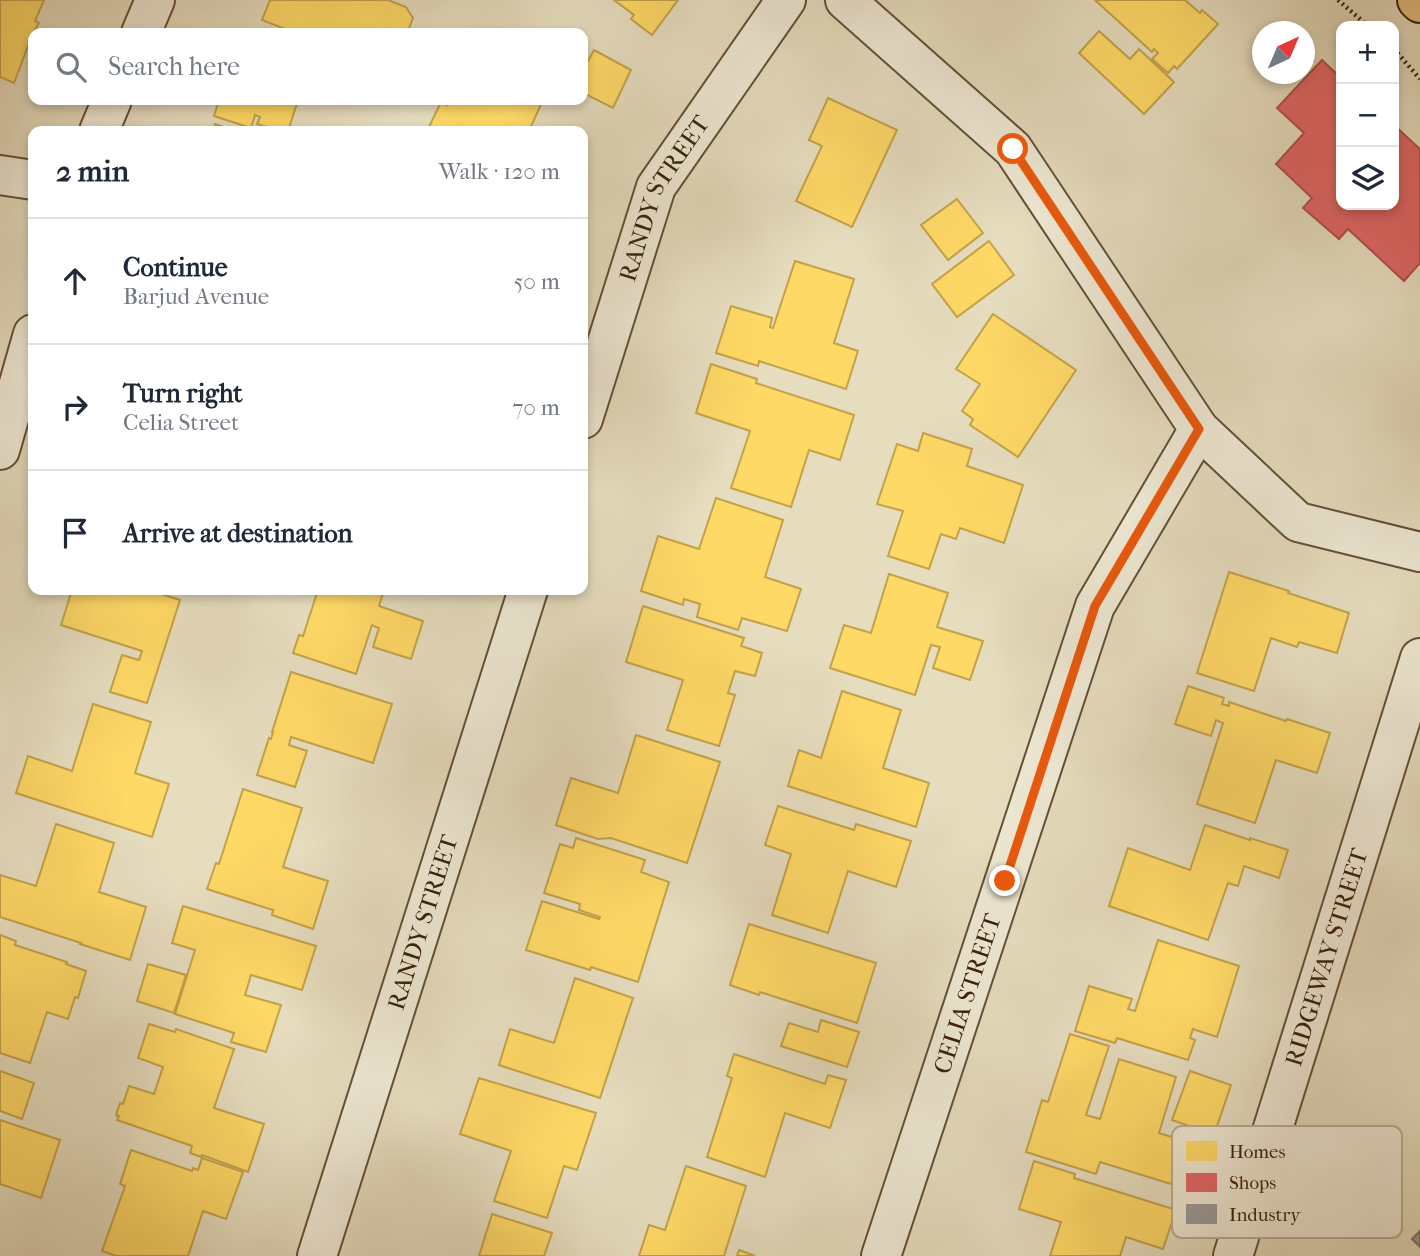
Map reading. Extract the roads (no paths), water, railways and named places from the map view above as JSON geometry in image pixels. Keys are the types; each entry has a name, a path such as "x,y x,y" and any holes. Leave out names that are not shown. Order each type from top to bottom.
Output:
{"street":[{"path":"143,28 155,0"},
{"name":"RANDY STREET","path":"588,403 656,187 786,0"},
{"path":"845,0 1013,149 1199,429 1298,522 1420,552"},
{"path":"101,126 110,105"},
{"path":"0,175 28,179"},
{"path":"0,450 28,352"},
{"name":"CELIA STREET","path":"881,1256 1095,606 1199,429"},
{"name":"RANDY STREET","path":"317,1256 526,595"},
{"name":"RIDGEWAY STREET","path":"1274,1126 1420,658"},
{"name":"RIDGEWAY STREET","path":"1233,1256 1239,1238"}]}
